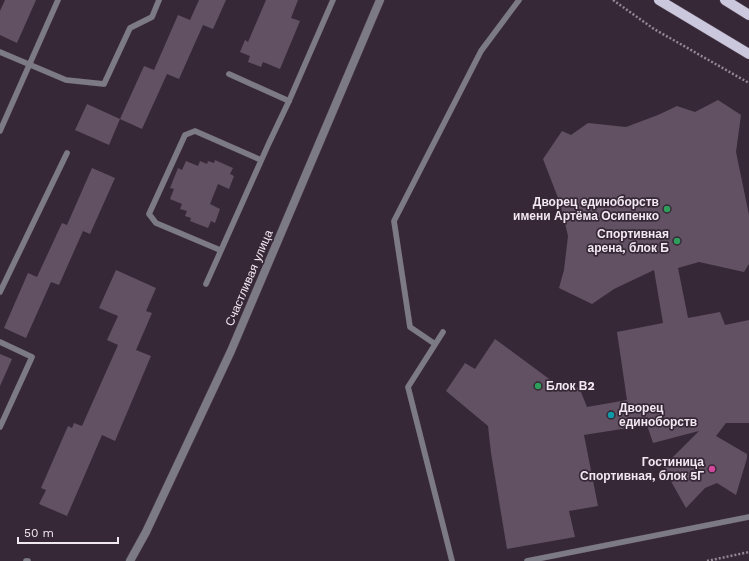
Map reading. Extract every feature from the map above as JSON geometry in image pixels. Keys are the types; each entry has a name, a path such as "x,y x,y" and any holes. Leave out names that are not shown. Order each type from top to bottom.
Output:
{"main road":[{"path":"660,0 749,54"},
{"path":"725,0 749,15"}],"street":[{"name":"Счастливая улица","path":"130,561 146,532 231,352 380,0"}],"lane":[{"path":"0,131 58,0"},
{"path":"0,52 66,80 104,84 130,28 152,17 159,0"},
{"path":"206,284 333,0"},
{"path":"436,344 410,327 394,222 481,51 519,0"},
{"path":"229,74 289,101"},
{"path":"220,250 156,223 149,214 178,149 185,135 195,131 261,160"},
{"path":"0,292 67,153"},
{"path":"443,332 408,387 452,561"},
{"path":"0,342 32,357 0,427"},
{"path":"527,561 749,517"}],"path":[{"path":"613,0 654,28 749,83"},
{"path":"707,561 749,552"}],"building":[{"path":"5,0 36,0 17,43 0,35 0,11"},
{"path":"199,0 226,0 213,29 203,25 179,79 167,74 142,129 120,119 144,66 154,70 178,15 190,20"},
{"path":"266,0 298,0 291,18 300,21 280,69 263,62 261,67 248,62 250,56 240,52 245,40 248,42"},
{"path":"718,100 741,115 736,152 749,215 749,264 744,272 699,262 678,268 688,318 720,312 725,325 749,320 749,423 726,423 716,436 747,454 736,495 717,483 705,488 686,508 663,467 699,431 653,443 647,425 584,435 598,506 569,511 575,537 507,549 488,426 446,391 465,363 475,369 495,339 556,384 563,382 566,391 579,387 587,407 627,400 617,332 663,323 654,270 614,289 592,304 559,288 564,270 568,236 560,203 543,159 562,131 571,135 588,123 626,127 677,106 695,112"},
{"path":"87,104 120,119 109,145 75,130"},
{"path":"215,160 233,168 230,174 234,176 229,189 218,184 210,204 220,209 215,223 211,221 208,228 190,221 191,218 185,216 187,211 180,209 182,204 170,199 174,189 170,188 178,168 182,170 186,161 198,166 200,161 207,164 208,161 214,163"},
{"path":"92,168 115,178 90,234 83,231 59,285 51,282 26,338 4,328 28,273 37,277 62,223 67,225"},
{"path":"116,270 156,288 146,311 152,313 136,350 151,356 115,441 102,435 67,516 39,504 46,490 41,488 68,426 72,428 74,423 82,426 118,345 107,340 118,316 99,308"},
{"path":"0,354 12,359 0,386"}],"place":[{"name":"Дворец единоборств имени Артёма Осипенко","path":"667,209"},
{"name":"Спортивная арена, блок Б","path":"677,241"},
{"name":"Блок В2","path":"538,386"},
{"name":"Дворец единоборств","path":"611,415"},
{"name":"Гостиница Спортивная, блок 5Г","path":"712,469"}]}
